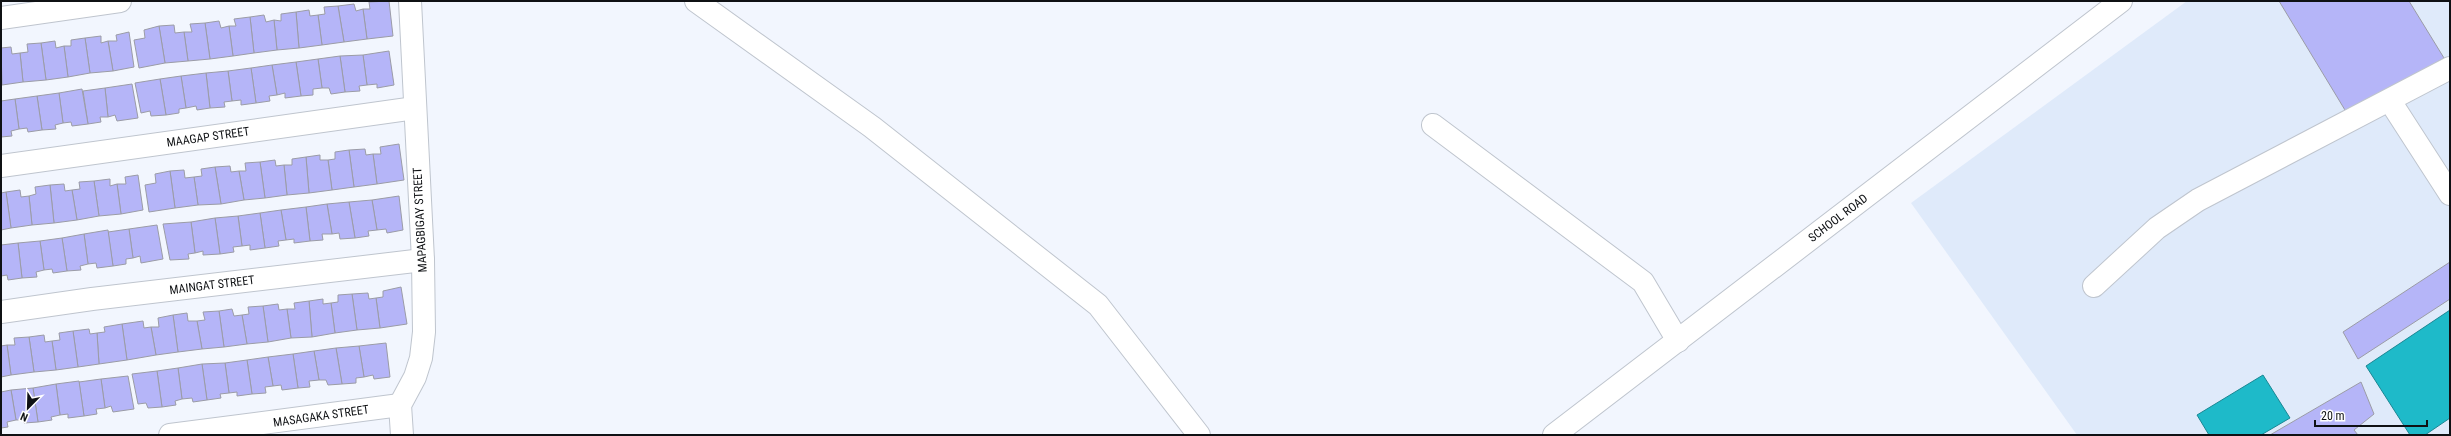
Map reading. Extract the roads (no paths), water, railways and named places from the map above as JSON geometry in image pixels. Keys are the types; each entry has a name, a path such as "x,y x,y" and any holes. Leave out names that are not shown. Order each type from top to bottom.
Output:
{"street":[{"path":"1,18 120,1"},
{"name":"MAPAGBIGAY STREET","path":"400,405 415,377 421,358 424,332 423,260 410,1"},
{"path":"696,1 872,127 1098,305 1200,435"},
{"name":"SCHOOL ROAD","path":"1554,435 2121,1"},
{"path":"2094,286 2157,228 2198,200 2390,101 2450,68"},
{"path":"2390,101 2450,194"},
{"name":"MAAGAP STREET","path":"1,166 415,108"},
{"path":"1433,125 1643,282 1678,341"},
{"name":"MAINGAT STREET","path":"1,312 92,299 423,260"},
{"path":"400,405 402,435"},
{"name":"MASAGAKA STREET","path":"170,435 400,405"}],"water":[{"path":"2450,310 2450,418 2425,435 2410,435 2366,366"},
{"path":"2263,375 2290,418 2261,435 2209,435 2197,415"}]}
